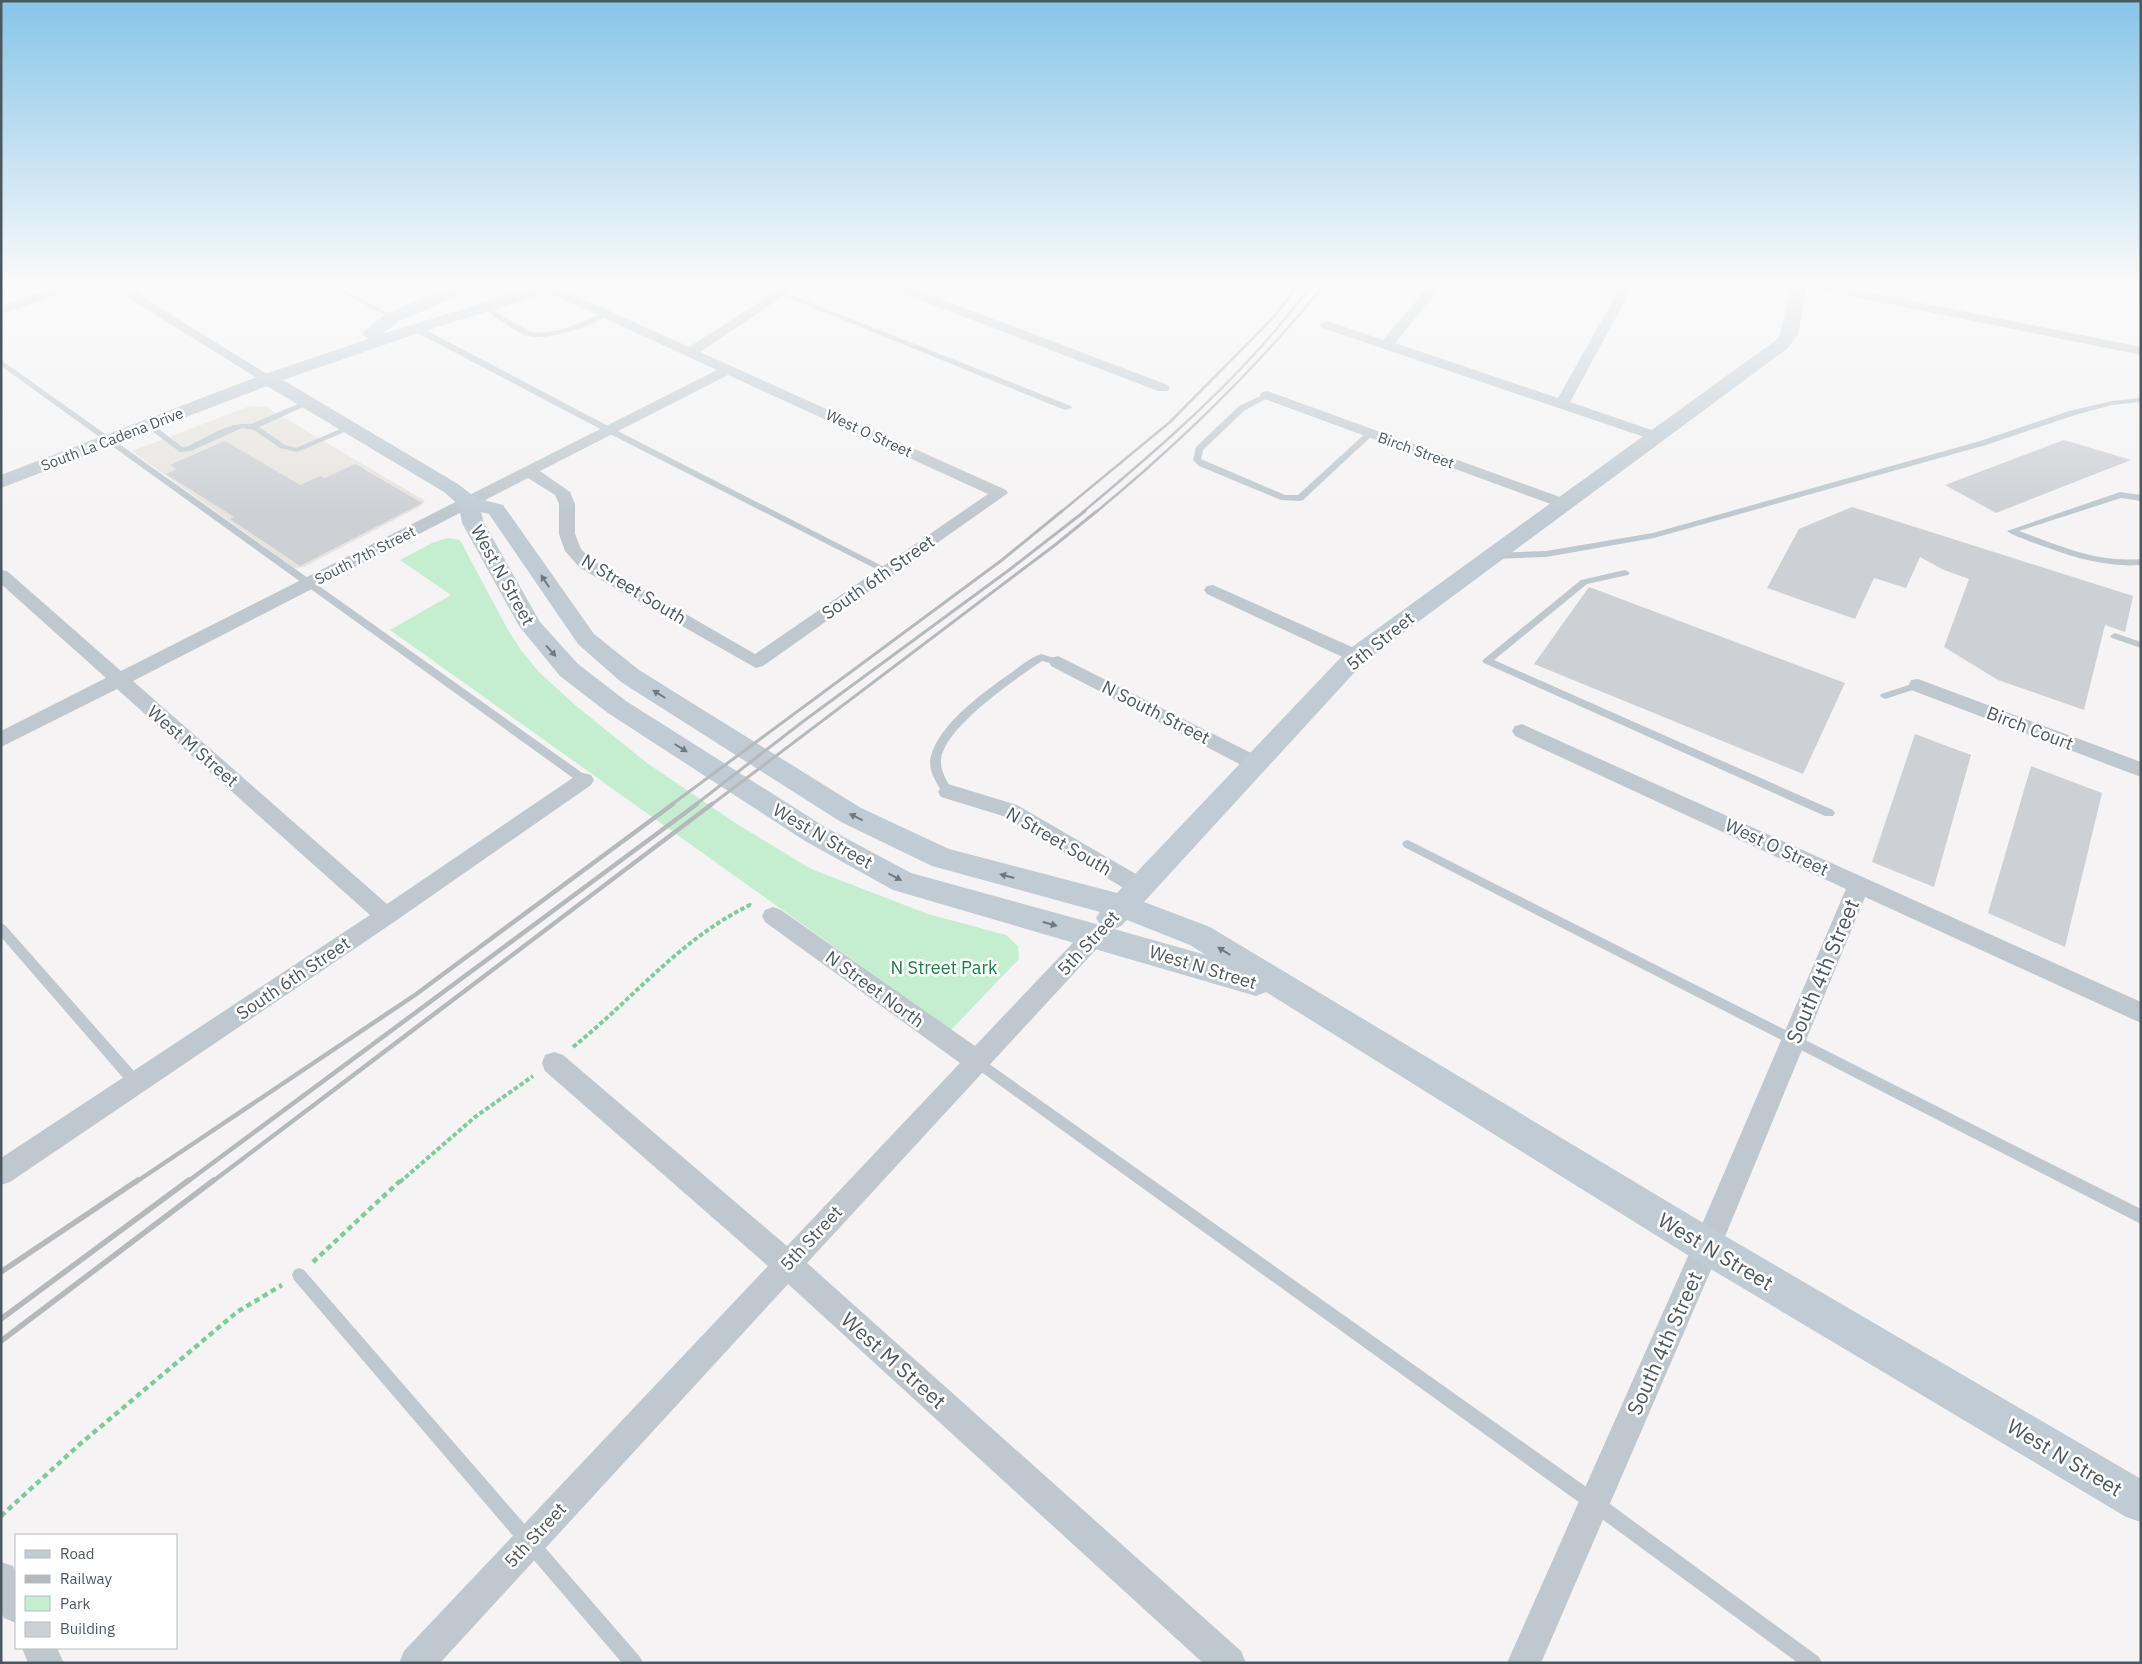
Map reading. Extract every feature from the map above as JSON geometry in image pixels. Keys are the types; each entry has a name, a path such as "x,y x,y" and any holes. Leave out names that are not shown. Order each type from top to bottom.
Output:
{"street":[{"path":"238,361 268,379"},
{"name":"South La Cadena Drive","path":"1,482 268,379 321,361"},
{"name":"West O Street","path":"709,361 1000,493"},
{"path":"1091,361 1163,388"},
{"path":"1433,361 1658,437"},
{"path":"1562,404 1586,361"},
{"name":"5th Street","path":"416,1663 787,1264 978,1062 1254,763 1356,656 1491,556 1658,437 1760,361"},
{"name":"South 7th Street","path":"1,740 728,369"},
{"name":"West N Street","path":"268,379 450,488 468,503 496,509 586,639 630,676 851,815 942,858 1131,897 1200,936 1707,1246 2141,1502"},
{"name":"Birch Street","path":"1267,395 1565,504"},
{"name":"N Street South","path":"529,471 562,492 567,504 567,534 574,551 586,564 756,662"},
{"name":"South 6th Street","path":"756,662 1000,493"},
{"name":"West N Street","path":"468,503 473,523 530,626 569,670 617,707 815,834 903,882 1182,960 1295,995"},
{"name":"West M Street","path":"1,576 386,916"},
{"path":"1214,590 1356,656"},
{"name":"N South Street","path":"1058,662 1254,763"},
{"name":"Birch Court","path":"1918,686 2141,770"},
{"name":"West O Street","path":"1522,731 2141,1013"},
{"name":"South 6th Street","path":"1,1173 386,916 584,780"},
{"name":"N Street South","path":"948,792 1010,810 1131,897"},
{"name":"South 4th Street","path":"1524,1663 1593,1502 1707,1246 1859,885"},
{"name":"N Street North","path":"773,916 978,1062"},
{"name":"West M Street","path":"554,1063 787,1264 1229,1663"},
{"path":"1,1578 15,1604"},
{"path":"40,1649 47,1663"}],"lane":[{"path":"479,361 610,430 887,571"},
{"path":"950,361 1068,408"},
{"path":"1,362 111,439 584,780"},
{"path":"1267,395 1242,408 1200,448 1197,460 1202,464 1284,498 1300,498 1371,433"},
{"path":"1491,556 1546,554 1654,534 1983,443 2072,413 2112,403 2141,400"},
{"path":"252,427 308,403"},
{"path":"148,425 180,450 188,449 242,426 252,427 289,451 297,450 350,428"},
{"path":"2141,498 2120,495 2011,531 2102,561 2126,565 2141,562"},
{"path":"1625,573 1584,582 1487,661 1829,812"},
{"path":"2115,636 2141,645"},
{"path":"948,792 936,770 936,756 943,739 991,693 1026,666 1041,657 1058,662"},
{"path":"1884,696 1918,686"},
{"path":"1408,844 2141,1217"},
{"path":"1,928 136,1083"},
{"path":"978,1062 1593,1502 1813,1663"},
{"path":"299,1275 634,1663"}],"path":[{"path":"1,1516 80,1444 237,1312 299,1275 482,1112 505,1094 554,1063 608,1019 671,957 721,919 750,905 773,916"}],"shaded area":[{"path":"250,406 266,407 425,501 421,506 304,567 294,568 132,451"}],"green space":[{"name":"N Street Park","path":"447,538 460,540 508,630 539,672 575,705 647,763 737,824 811,869 928,914 1006,935 1018,946 1019,959 951,1030 390,630 451,595 400,560 432,543"}],"building":[{"path":"2064,440 2131,460 1996,513 1945,485"},
{"path":"225,441 300,485 320,476 325,478 355,464 422,503 300,566 230,519 234,517 166,474 177,469 170,465"},
{"path":"1852,507 2133,596 2125,632 2105,625 2084,710 1998,680 1944,647 1969,579 1944,570 1920,557 1906,588 1874,578 1855,619 1767,588 1799,529"},
{"path":"1589,587 1845,683 1803,774 1534,664"},
{"path":"1915,734 1971,755 1934,887 1872,862"},
{"path":"2031,766 2102,793 2065,947 1988,913"}],"railway":[{"path":"1061,512 1170,422 1231,361"},
{"path":"1083,512 1197,413 1248,361"},
{"path":"1096,512 1158,459 1217,404 1258,361"},
{"path":"671,805 1002,560 1062,511"},
{"path":"695,805 805,720 1009,570 1085,511"},
{"path":"711,805 1055,545 1097,511"},
{"path":"136,1182 415,995 673,804"},
{"path":"187,1182 697,804"},
{"path":"212,1182 712,804"},
{"path":"1,1272 138,1180"},
{"path":"1,1319 189,1180"},
{"path":"1,1341 214,1180"}]}
